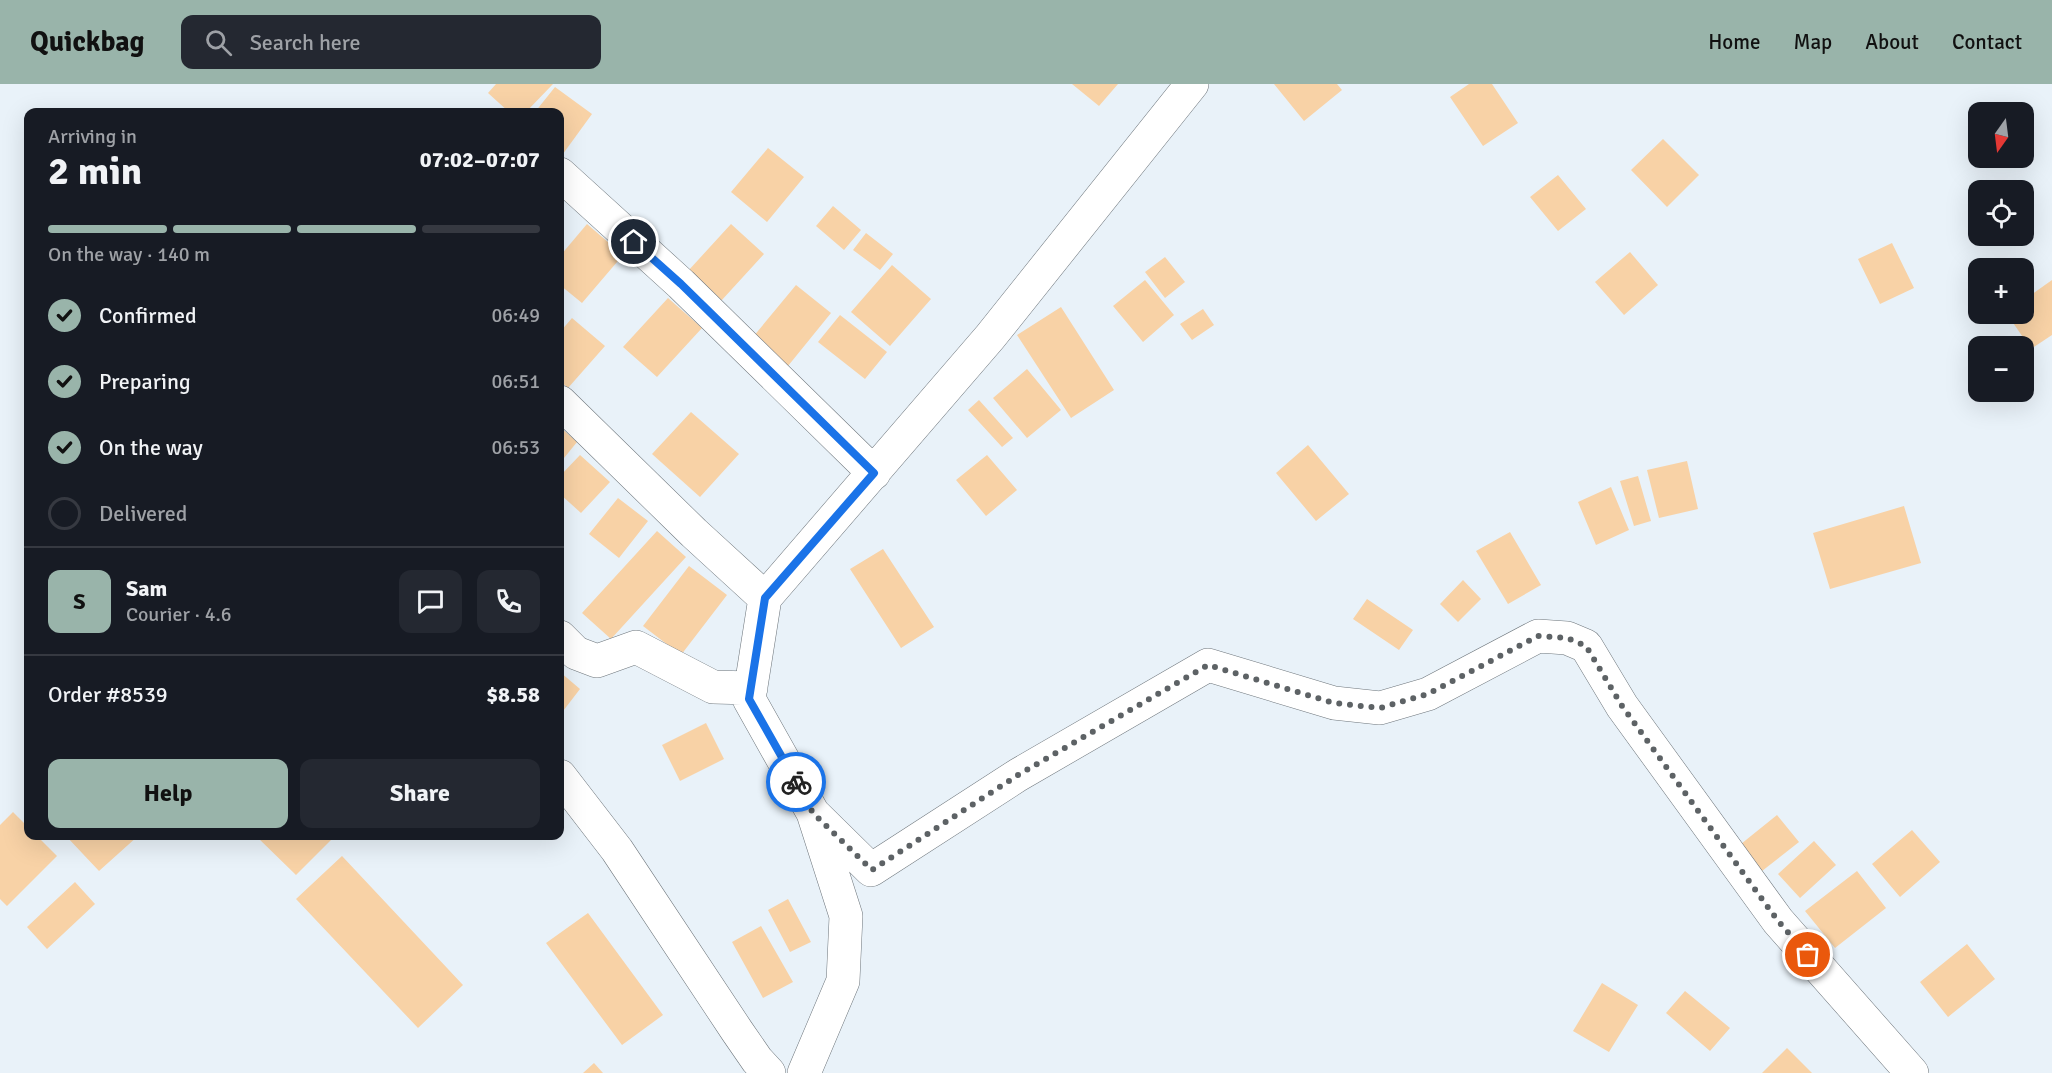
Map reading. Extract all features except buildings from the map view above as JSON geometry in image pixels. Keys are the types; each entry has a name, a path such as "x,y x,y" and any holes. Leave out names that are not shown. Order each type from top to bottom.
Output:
{"street":[{"path":"804,1073 843,981 846,916 813,813 749,699 765,598 990,337 1192,84"},
{"path":"564,178 681,284 874,473"},
{"path":"564,406 694,533 765,598"},
{"path":"813,813 872,870 1018,775 1208,665 1334,703 1380,708 1428,694 1538,636 1567,638 1586,646 1622,706 1778,921 1912,1073"},
{"path":"564,641 576,653 597,661 636,647 713,687 751,688"},
{"path":"564,781 617,849 737,1031 769,1073"}],"way so far":[{"path":"796,782 813,813 872,870 1018,775 1208,665 1334,703 1380,708 1428,694 1538,636 1567,638 1586,646 1622,706 1778,921 1808,955"}],"route":[{"path":"634,242 681,284 874,473 765,598 749,699 796,782"}]}
